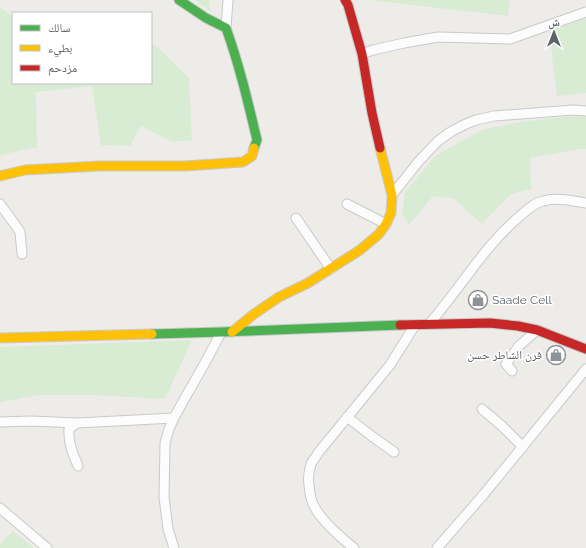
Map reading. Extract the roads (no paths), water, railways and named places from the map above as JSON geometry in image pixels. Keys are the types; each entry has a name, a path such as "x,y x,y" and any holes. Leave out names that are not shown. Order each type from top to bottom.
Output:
{"street":[{"path":"178,0 206,18 226,28"},
{"path":"0,176 25,170 99,166 185,166 223,164 243,162 252,156 257,140 233,47 226,28 228,0"},
{"path":"232,332 254,314 279,297 308,283 360,250 379,234 391,213 392,195 372,113 362,54 348,5 344,0"},
{"path":"362,54 373,50 438,37 510,39 586,12"},
{"path":"392,195 419,161 438,141 452,131 468,123 494,116 573,110 586,111"},
{"path":"429,324 484,253 512,223 531,206 544,201 558,200 586,203"},
{"path":"0,204 20,232 22,254"},
{"path":"347,204 386,224"},
{"path":"296,218 331,269"},
{"path":"0,338 490,323 537,330 586,349"},
{"path":"354,548 342,545 314,506 310,497 308,482 311,464 347,416 390,365 415,325"},
{"path":"512,370 506,364 519,346 537,330"},
{"path":"174,548 168,529 164,497 165,443 174,418 222,332"},
{"path":"437,548 484,494 586,369"},
{"path":"482,409 523,447"},
{"path":"347,416 394,452"},
{"path":"0,422 77,423 174,418"},
{"path":"77,423 69,429 68,438 78,466"},
{"path":"0,508 47,548"}],"place":[{"name":"Saade Cell","path":"478,300"},
{"name":"فرن الشاطر حسن","path":"556,355"}]}
